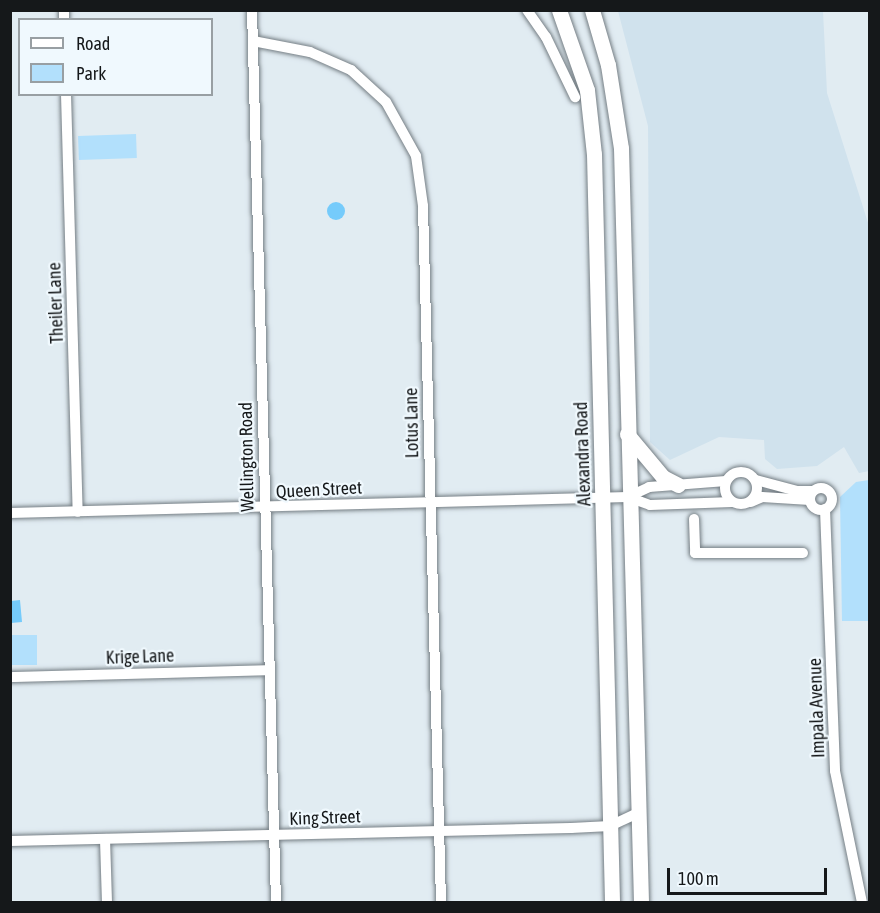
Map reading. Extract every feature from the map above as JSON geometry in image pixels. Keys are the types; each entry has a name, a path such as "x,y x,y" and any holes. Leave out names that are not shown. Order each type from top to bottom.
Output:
{"main road":[{"name":"Alexandra Road","path":"560,10 579,64 591,114 604,498 612,903"},
{"path":"592,10 608,65 621,148 628,497 641,903"},
{"path":"627,434 663,477 678,485"}],"street":[{"name":"Wellington Road","path":"252,10 276,903"},
{"path":"527,10 546,38 575,97"},
{"name":"Lotus Lane","path":"253,41 310,52 351,70 386,102 413,147 423,206 441,903"},
{"name":"Theiler Lane","path":"66,96 78,512"},
{"path":"628,497 649,487 726,482 741,472 756,480 812,496"},
{"path":"751,502 758,489 756,480"},
{"path":"726,482 725,490 732,502"},
{"path":"628,497 650,505 751,502 762,497 812,496 822,488 830,493 832,500 825,509 814,508 812,496"},
{"name":"Queen Street","path":"10,513 264,509 430,501 628,497"},
{"name":"Impala Avenue","path":"825,509 835,771 862,903"},
{"path":"694,519 695,553 803,553"},
{"name":"Krige Lane","path":"10,677 270,670"},
{"name":"King Street","path":"10,841 610,826 638,813"},
{"path":"105,839 107,903"}],"shaded area":[{"path":"618,11 823,11 827,93 869,226 869,471 859,473 844,447 817,466 777,469 765,459 764,440 719,437 670,460 650,442 648,126"}],"green space":[{"path":"136,134 137,158 79,160 78,136"},
{"path":"869,480 869,621 842,621 840,497 856,482"},
{"path":"11,635 37,635 37,665 11,665"}],"water":[{"path":"336,202 342,205 345,211 342,217 336,220 330,217 327,211 330,205"},
{"path":"20,600 22,622 11,623 11,601"}]}
